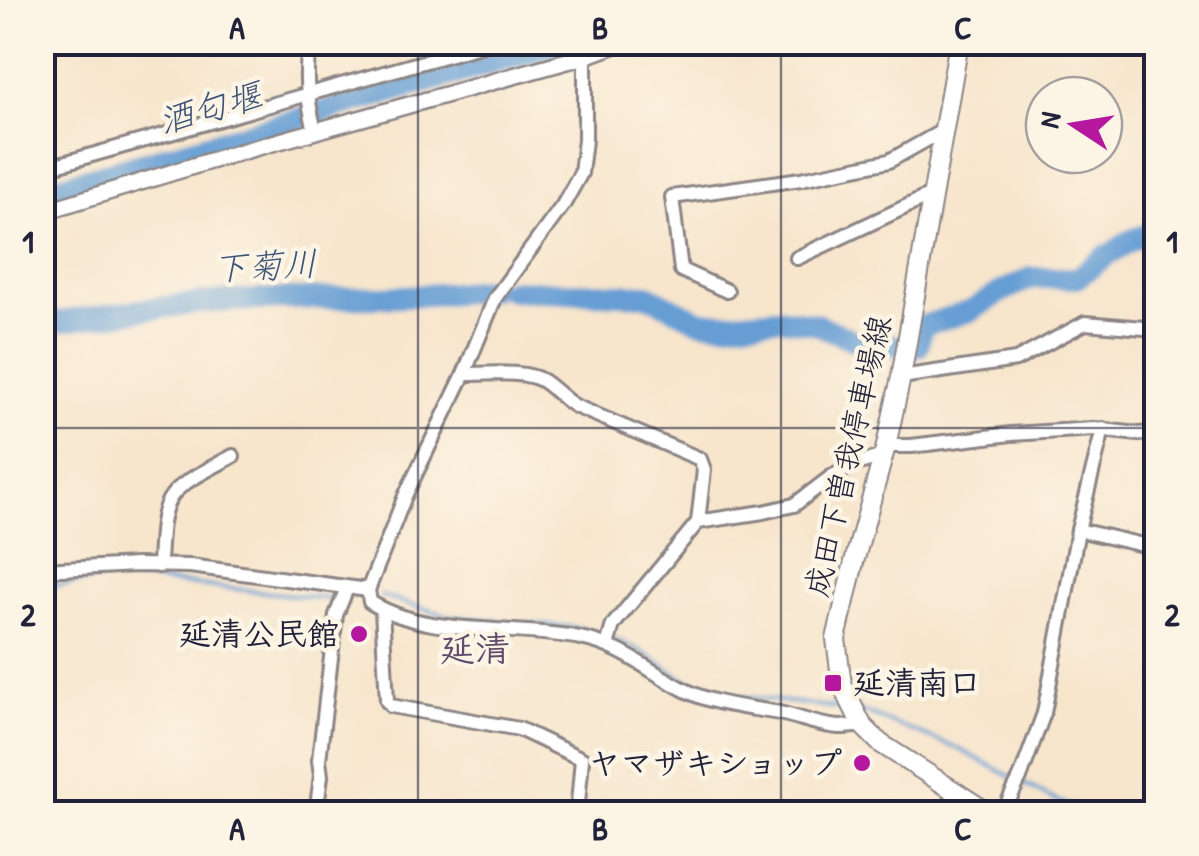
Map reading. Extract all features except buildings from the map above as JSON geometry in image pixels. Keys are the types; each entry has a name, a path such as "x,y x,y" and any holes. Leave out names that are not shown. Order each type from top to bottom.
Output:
{"main road":[{"name":"成田下曽我停車場線","path":"959,42 901,377 836,640 842,685 862,725 880,743 990,814"}],"street":[{"path":"310,42 306,94 315,131"},
{"path":"42,169 494,42"},
{"path":"42,212 623,42"},
{"path":"584,56 585,140 580,173 563,204 496,298 405,496 368,590 370,602 382,609 450,626 609,639 680,688 714,702 837,727 862,725"},
{"path":"727,290 680,270 672,197 889,161 944,130"},
{"path":"798,258 933,194"},
{"path":"901,377 1016,360 1085,322 1156,328"},
{"path":"464,374 529,375 542,380 575,406 700,459 704,470 698,522 614,626 609,639"},
{"path":"698,522 794,505 831,477 884,451 1011,434 1103,428 1156,433"},
{"path":"1002,814 1044,713 1078,530 1103,428"},
{"path":"159,566 162,513 168,497 184,483 233,456"},
{"path":"1078,530 1156,548"},
{"path":"42,570 190,566 368,590"},
{"path":"316,814 336,616 346,588"},
{"path":"382,609 390,706 519,728 582,759 577,814"}],"waterway":[{"name":"酒匂堰","path":"42,191 569,42"},
{"name":"下菊川","path":"1115,251 1156,231"},
{"name":"下菊川","path":"918,346 922,326 971,311 1031,278 1077,278 1107,255"},
{"name":"下菊川","path":"42,324 208,303 394,297 492,289"},
{"name":"下菊川","path":"511,290 647,295 700,321 778,318 816,324 867,346 893,345"},
{"path":"42,587 118,577 332,599"},
{"path":"381,596 449,616 577,628 607,635 685,680 724,694 846,709"},
{"path":"861,711 959,749 1089,814"}],"place":[{"name":"延清公民館","path":"359,634"},
{"name":"延清南口","path":"833,683"},
{"name":"ヤマザキショップ","path":"862,763"}],"district":[{"name":"延清","path":"475,649"}]}
